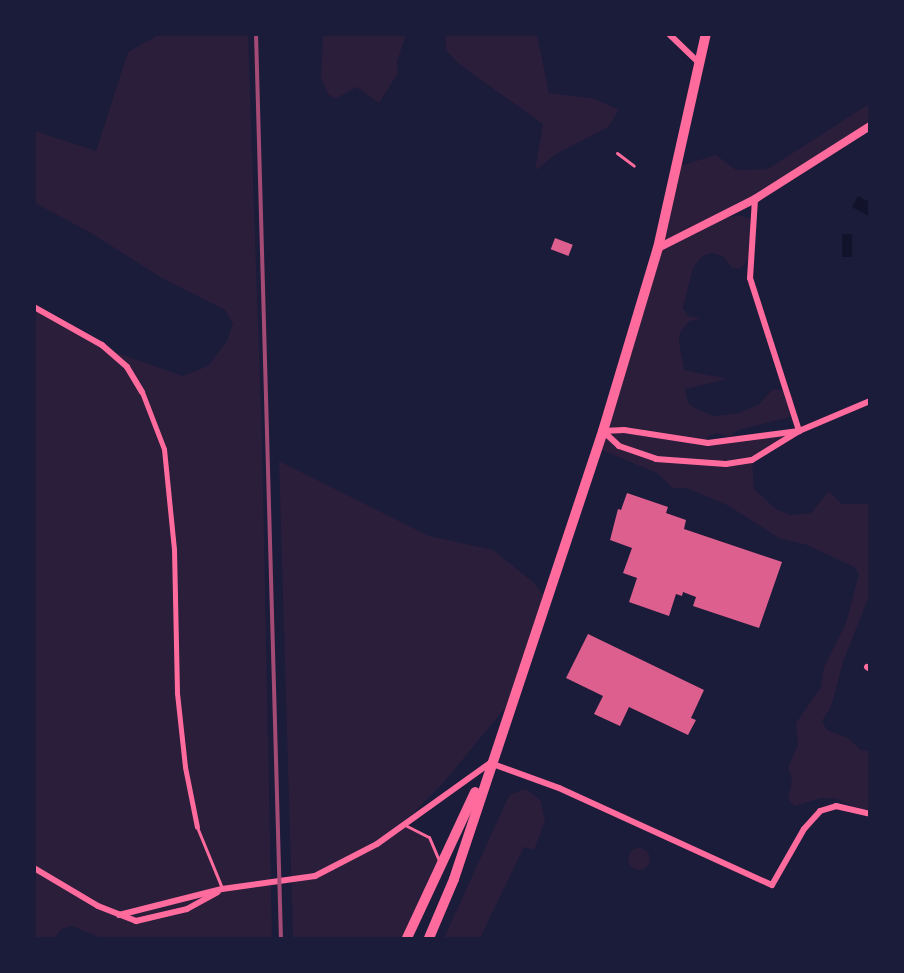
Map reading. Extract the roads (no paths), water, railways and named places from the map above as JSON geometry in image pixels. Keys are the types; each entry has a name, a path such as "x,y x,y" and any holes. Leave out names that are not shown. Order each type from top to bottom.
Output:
{"main road":[{"path":"429,939 454,879 490,763 603,431 658,248 706,34"},
{"path":"407,939 440,864 490,763"}],"street":[{"path":"669,34 699,63"},
{"path":"658,248 755,199 870,126"},
{"path":"755,199 750,278 799,431"},
{"path":"34,306 102,345 127,367 142,392 164,449 174,549 177,693 185,767 197,827"},
{"path":"603,431 619,446 639,454 697,464 752,460 799,431 870,401"},
{"path":"603,431 624,430 708,443 799,431"},
{"path":"119,915 222,889 315,876 356,857 490,763 559,788 772,885 804,829 820,811 836,806 870,814"},
{"path":"34,868 119,915 149,921 187,909 222,889"}],"lane":[{"path":"617,153 634,166"},
{"path":"403,825 429,837 440,864"},
{"path":"197,827 222,889"}],"railway":[{"path":"256,34 281,938"}]}
